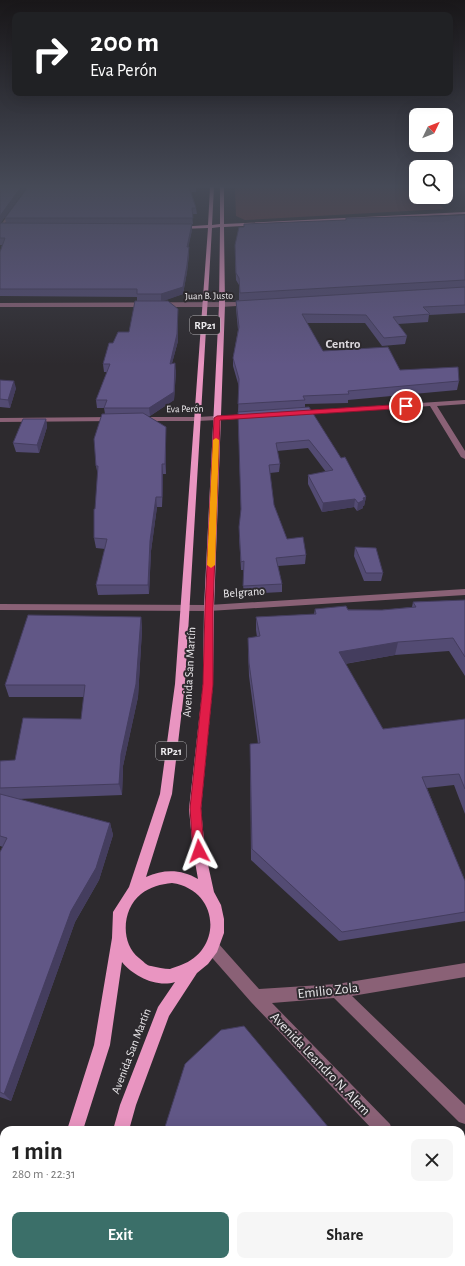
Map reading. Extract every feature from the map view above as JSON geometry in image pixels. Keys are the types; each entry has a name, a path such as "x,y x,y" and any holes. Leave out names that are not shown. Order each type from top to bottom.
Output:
{"main road":[{"name":"Avenida San Martín","path":"76,1126 102,1045 119,938 120,912 135,890 166,794 180,684 209,246"},
{"name":"Avenida San Martín","path":"122,1126 128,1105 163,1012 192,968 203,959 212,947 217,933 217,919 214,905 208,894 199,851 195,808 208,684 209,608 222,305 222,246"},
{"path":"135,890 146,882 159,877 173,876 186,878 198,884 208,894"},
{"path":"119,938 128,958 146,973 170,976 192,968"}],"street":[{"name":"Juan B. Justo","path":"0,305 222,305 255,303"},
{"path":"291,413 465,402"},
{"path":"433,404 465,457"},
{"name":"Eva Perón","path":"0,420 198,419 260,415"},
{"name":"Belgrano","path":"0,607 209,608 465,592"},
{"path":"212,947 256,997"},
{"name":"Emilio Zola","path":"256,997 337,991 465,970"},
{"path":"337,991 465,1116"},
{"name":"Avenida Leandro N. Alem","path":"256,997 380,1126"}],"building":[{"path":"2,246 189,247 183,287 161,294 137,294 137,289 0,289 0,252"},
{"path":"235,246 465,246 465,280 240,293 239,278 236,273"},
{"path":"465,287 465,305 423,307 430,314 393,317 407,336 384,338 366,315 302,314 323,351 388,347 400,370 458,367 459,381 348,391 349,394 303,396 305,400 238,404 239,379 233,358 239,327 236,301"},
{"path":"135,301 168,301 178,309 177,334 170,364 175,363 174,392 149,408 104,408 107,400 96,400 110,364 103,364 109,343 113,343 118,332 129,332"},
{"path":"0,380 14,381 8,400 0,399"},
{"path":"309,407 341,458 345,457 366,497 358,503 355,499 323,503 308,475 333,470 309,440 276,443 280,464 269,465 274,505 287,539 303,537 306,555 276,558 282,584 243,586 244,561 241,562 239,527 241,509 238,412"},
{"path":"143,413 166,427 165,464 162,464 162,497 156,497 150,541 148,585 96,585 107,539 94,538 94,509 98,466 96,466 94,439 102,414"},
{"path":"23,419 46,419 37,445 13,443"},
{"path":"355,547 376,548 383,573 366,573"},
{"path":"465,600 465,657 453,638 398,642 339,652 383,729 465,719 465,789 459,774 422,777 465,881 465,912 342,932 252,849 250,744 260,743 249,663 248,638 260,636 256,617 316,614 315,609 346,606 348,610 382,610 416,607 413,602"},
{"path":"28,615 141,617 136,684 121,754 119,784 0,788 0,761 15,760 23,718 81,719 85,685 5,685"},
{"path":"0,794 110,823 96,868 71,911 4,1094 0,1092 0,852 7,838 0,836"},
{"path":"244,1026 327,1126 165,1126 185,1064 221,1030"}],"slow traffic":[{"path":"211,565 216,440"}],"district":[{"name":"Centro","path":"343,344"}],"route":[{"path":"199,851 195,808 208,684 209,608 217,418 406,406"}]}
